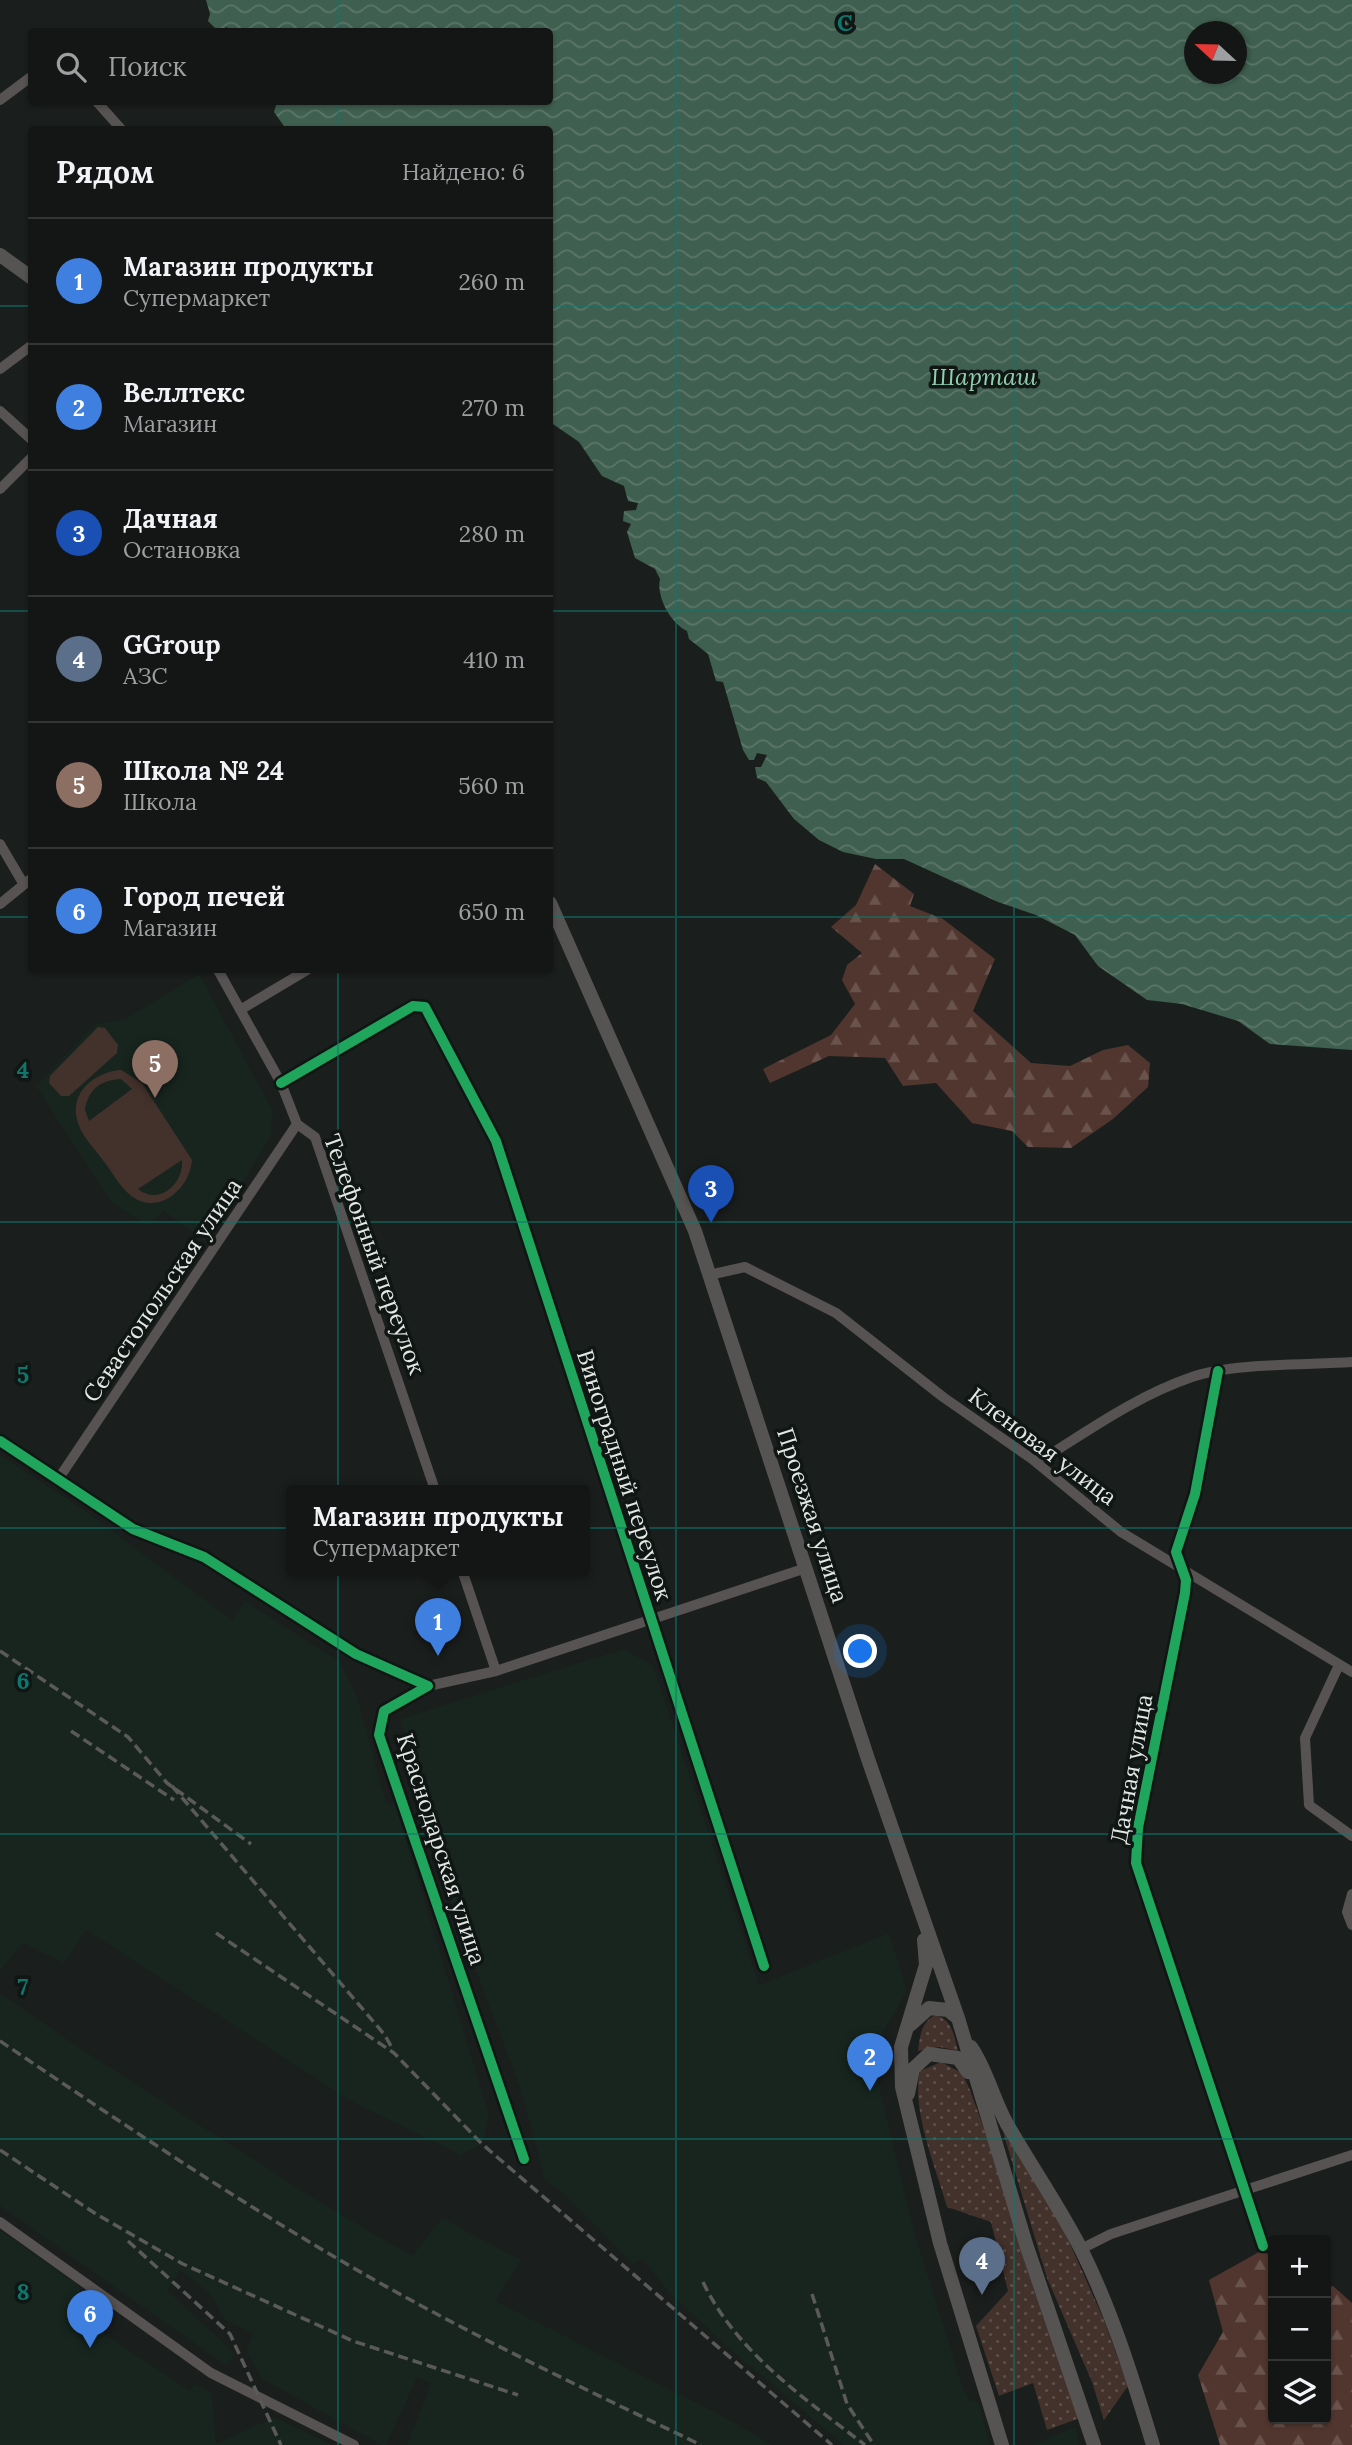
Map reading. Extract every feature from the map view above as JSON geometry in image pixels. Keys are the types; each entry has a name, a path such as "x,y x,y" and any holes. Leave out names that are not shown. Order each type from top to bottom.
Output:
{"main road":[{"path":"0,256 28,275"},
{"name":"Проезжая улица","path":"553,910 695,1231 920,1912 958,2018 980,2097 1094,2445"},
{"path":"920,1912 926,1965 900,2057 908,2113 961,2315 1002,2445"},
{"path":"906,2029 929,2008 948,2010 958,2018"},
{"path":"962,2034 979,2058 994,2101 1081,2249 1116,2332 1153,2445"},
{"path":"908,2113 913,2069 929,2054 958,2057 980,2097"}],"street":[{"path":"0,100 28,79"},
{"path":"100,105 118,126"},
{"path":"0,369 28,348"},
{"path":"0,411 28,436"},
{"path":"0,489 28,461"},
{"path":"0,844 27,881 0,904"},
{"name":"Телефонный переулок","path":"220,973 281,1083 297,1124 315,1137 434,1485"},
{"path":"240,1010 302,973"},
{"name":"Виноградный переулок","path":"281,1083 413,1006 425,1007 496,1141 764,1966"},
{"name":"Севастопольская улица","path":"59,1478 297,1124"},
{"name":"Кленовая улица","path":"709,1275 745,1267 836,1313 943,1397 1032,1459 1121,1532 1352,1672"},
{"path":"1032,1459 1046,1457 1126,1407 1192,1376 1218,1371 1352,1362"},
{"name":"Дачная улица","path":"1218,1371 1195,1494 1175,1552 1186,1580 1185,1593 1138,1828 1136,1863 1263,2246"},
{"path":"0,1441 133,1529 204,1556 356,1654 428,1686"},
{"name":"Краснодарская улица","path":"524,2160 379,1735 384,1711 428,1686 496,1671 806,1568"},
{"path":"464,1576 496,1671"},
{"path":"1339,1665 1305,1738 1309,1805 1352,1836"},
{"path":"1352,1894 1347,1912 1352,1925"},
{"path":"1081,2249 1111,2234 1352,2155"},
{"path":"0,2222 211,2373 355,2445"}],"shaded area":[{"path":"199,974 273,1111 270,1138 205,1241 164,1211 148,1226 111,1202 36,1086 96,1024 125,1019"},
{"path":"98,1027 105,1028 118,1045 117,1053 69,1096 61,1096 49,1083 50,1076"},
{"path":"121,1070 142,1083 192,1160 185,1181 169,1198 160,1202 138,1200 128,1193 86,1139 78,1123 76,1112 80,1094 93,1080","holes":["121,1079 132,1089 89,1121 85,1110 92,1091 107,1081","182,1160 179,1177 169,1190 154,1195 138,1189"]},
{"path":"0,1455 84,1510 232,1620 245,1601 340,1662 357,1697 386,1803 395,1804 489,2115 482,2144 461,2155 351,2101 86,1930 64,1963 22,1943 0,1971"},
{"path":"623,1649 653,1665 759,1985 889,1933 907,1991 871,2053 914,2232 964,2391 970,2401 978,2402 990,2445 844,2445 724,2344 669,2292 643,2260 632,2264 560,2190 545,2181 521,2090 459,1926 400,1719"},
{"path":"0,1993 83,2050 323,2204 412,2256 442,2218 521,2260 495,2301 727,2418 772,2445 407,2445 431,2383 417,2378 386,2445 382,2445 262,2379 246,2350 253,2333 227,2322 209,2293 180,2270 167,2290 236,2354 225,2365 0,2206"},
{"path":"935,2015 949,2024 958,2051 940,2047 918,2051 924,2026"},
{"path":"941,2062 962,2073 970,2090 1034,2266 1080,2418 1047,2430 1033,2383 999,2396 976,2326 1008,2291 991,2222 947,2207 926,2139 919,2104 920,2071"},
{"path":"1003,2132 1062,2226 1104,2320 1128,2386 1104,2420 1092,2382 1047,2278"},
{"path":"0,2230 78,2285 94,2327 190,2391 195,2384 211,2391 216,2444 274,2417 333,2445 0,2445"},
{"path":"1075,2427 1080,2445 1033,2445"}],"green space":[{"path":"875,864 914,894 910,906 943,919 995,959 973,1011 1031,1063 1070,1066 1103,1050 1128,1045 1150,1063 1148,1087 1113,1119 1071,1148 1028,1147 1012,1131 972,1123 936,1083 903,1086 885,1058 829,1056 770,1083 763,1069 831,1035 855,1004 842,980 847,965 862,953 831,927 856,905"},
{"path":"1259,2252 1268,2254 1268,2424 1331,2424 1331,2287 1352,2303 1352,2445 1220,2445 1198,2375 1223,2332 1209,2280"}],"water":[{"name":"Шарташ","path":"206,0 1352,0 1352,1050 1270,1044 1238,1021 1182,1004 1147,1000 1098,966 1075,935 1036,915 998,902 904,859 876,859 843,852 819,840 794,819 766,782 757,778 755,767 761,767 767,755 757,753 754,760 749,760 743,750 723,682 716,681 708,654 689,639 687,631 670,616 662,601 660,579 655,569 635,558 627,532 631,524 623,521 624,511 636,510 638,503 628,501 624,486 602,476 579,442 553,424 553,126 284,126 274,112 276,105 553,105 553,28 215,28 208,21 210,14"}],"railway":[{"path":"0,1651 128,1737 167,1783 251,1844"},
{"path":"71,1731 174,1800"},
{"path":"172,1786 384,2034 391,2046"},
{"path":"216,1933 394,2053 482,2144 832,2445"},
{"path":"0,2041 221,2187 357,2270 484,2339 701,2445"},
{"path":"0,2150 96,2214 183,2264 353,2341 518,2395"},
{"path":"128,2241 230,2334 281,2445"},
{"path":"703,2282 734,2331 753,2352 796,2392 865,2445"},
{"path":"812,2294 847,2404 874,2445"}],"cycle path":[{"path":"281,1083 413,1006 425,1007 496,1141 764,1966"},
{"path":"1218,1371 1195,1494 1176,1552 1186,1580 1185,1593 1138,1828 1136,1863 1263,2246"},
{"path":"0,1441 133,1529 204,1557 356,1654 428,1686 384,1711 379,1735 524,2159"}],"place":[{"name":"Школа № 24","path":"155,1098"},
{"name":"Дачная","path":"711,1223"},
{"name":"Магазин продукты","path":"438,1656"},
{"name":"Веллтекс","path":"870,2091"},
{"name":"GGroup","path":"982,2295"},
{"name":"Город печей","path":"90,2348"}]}
